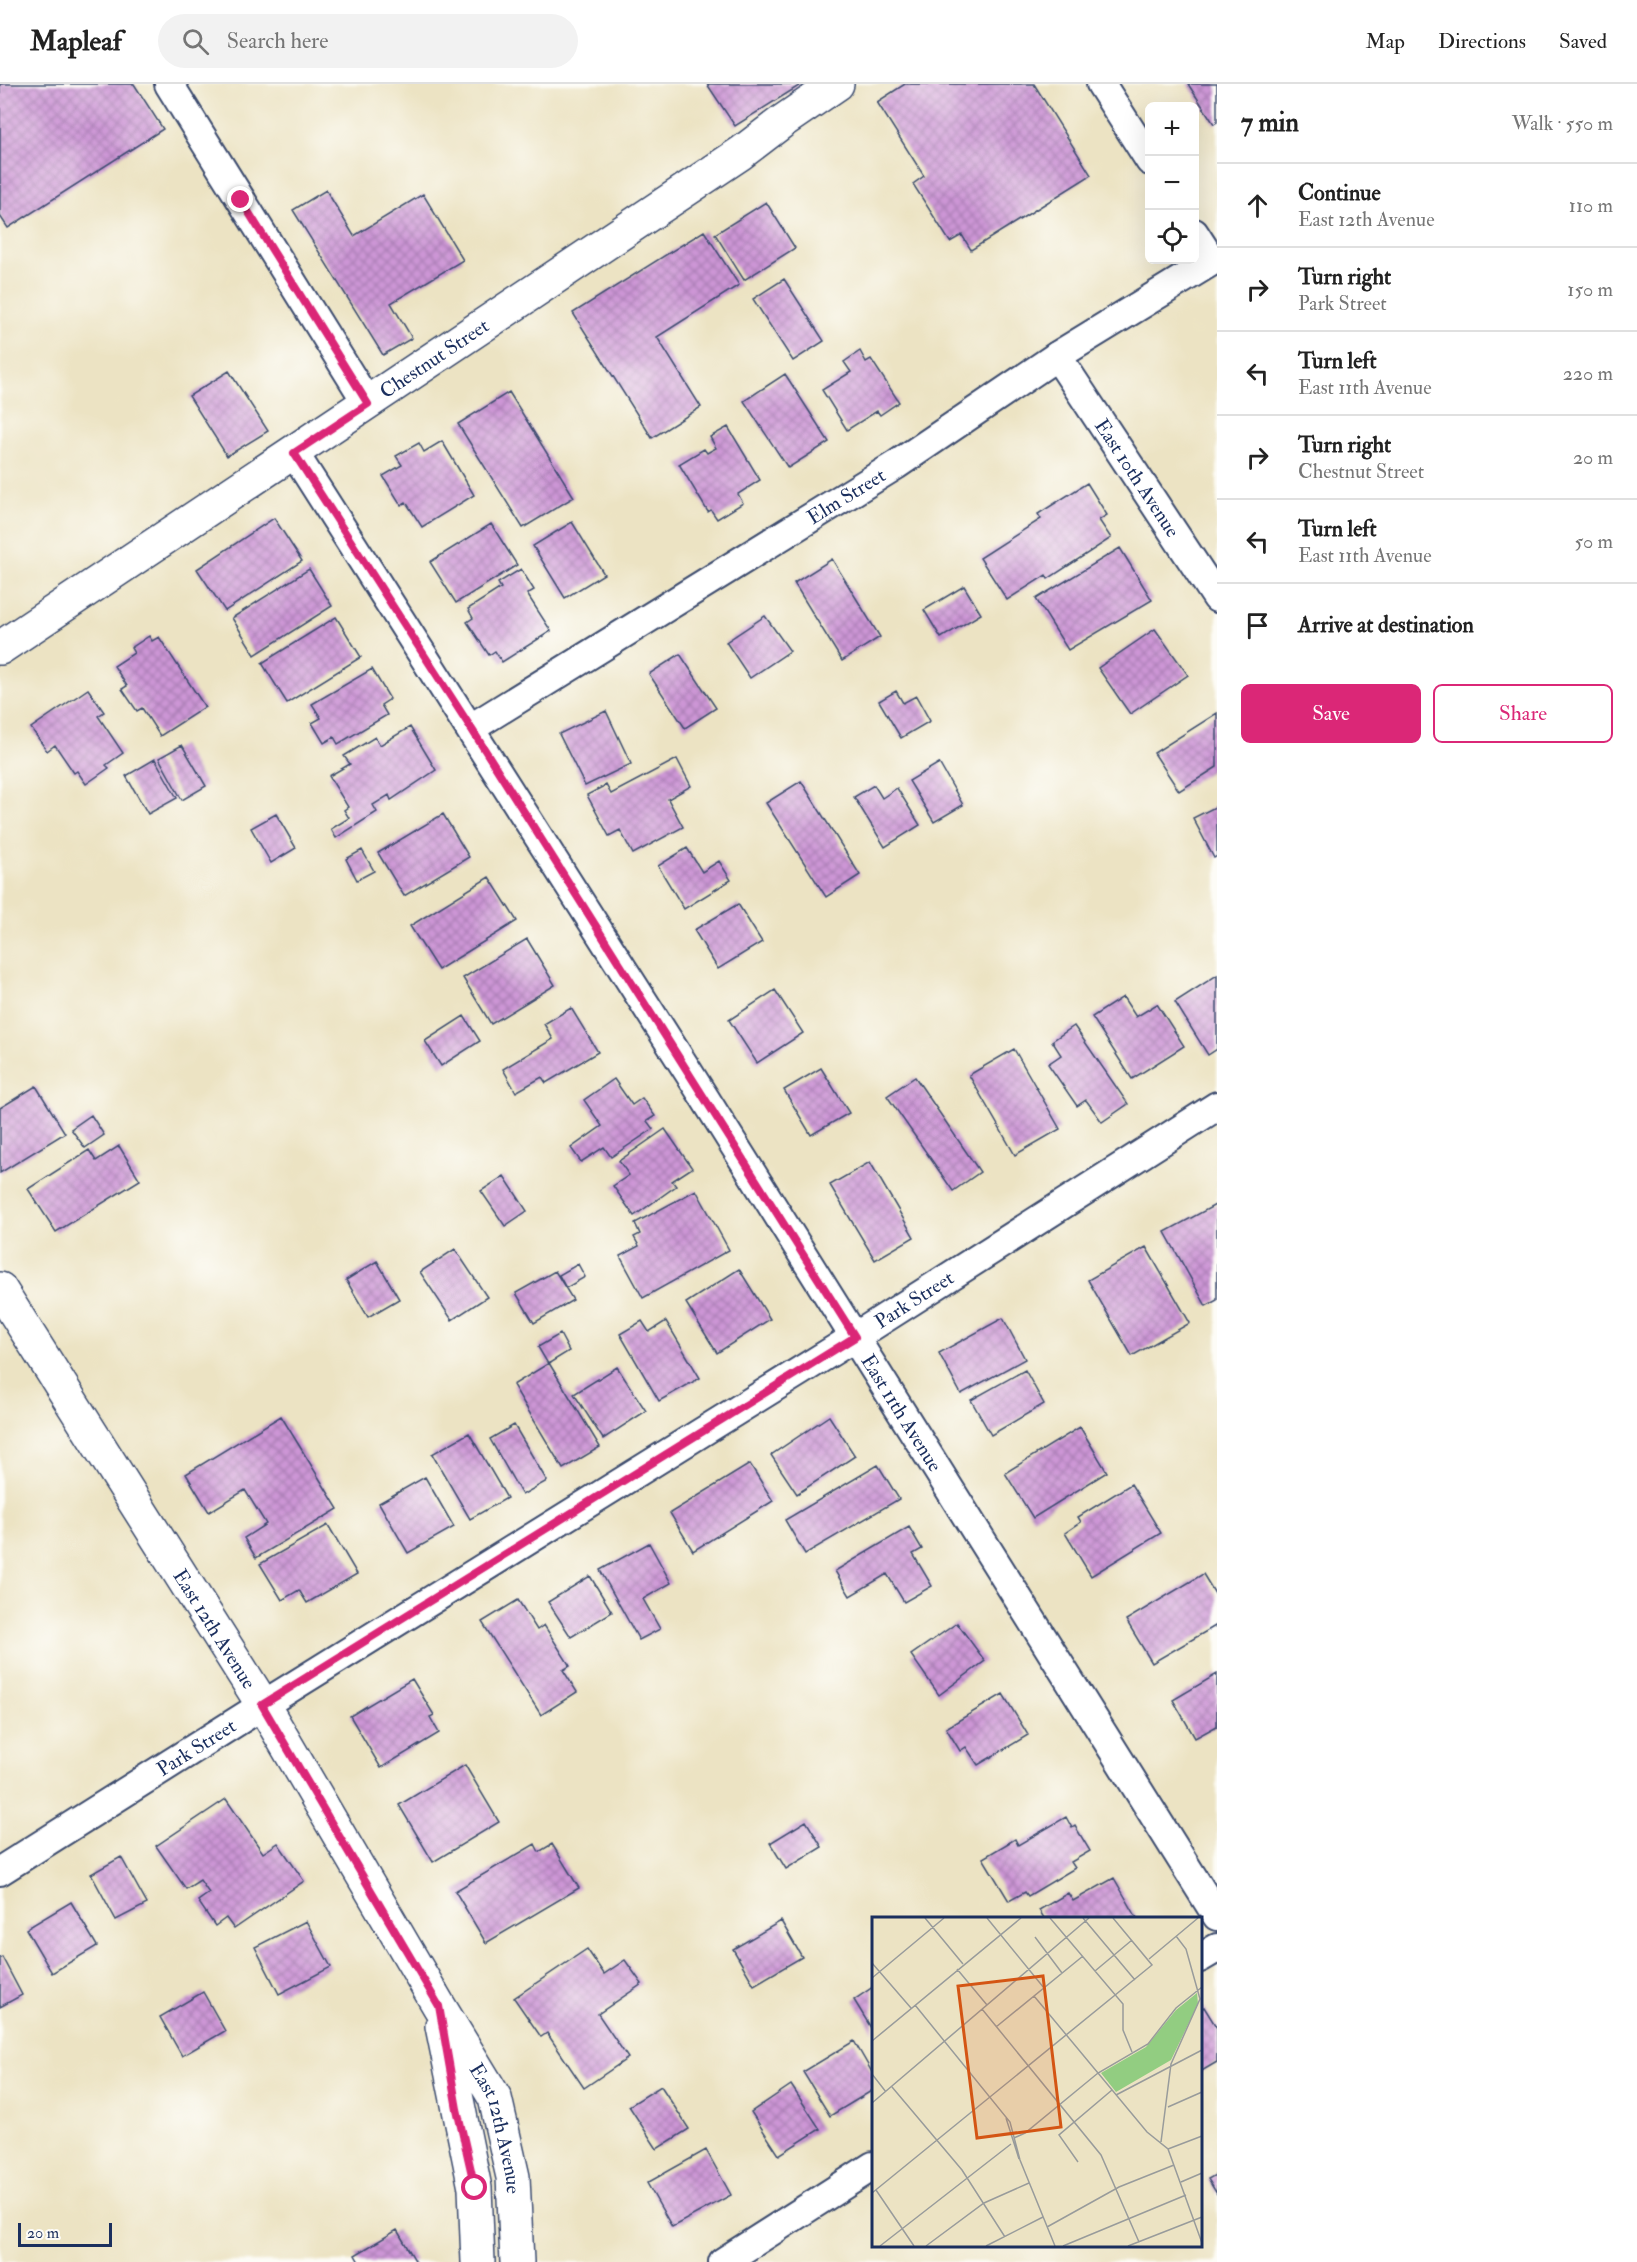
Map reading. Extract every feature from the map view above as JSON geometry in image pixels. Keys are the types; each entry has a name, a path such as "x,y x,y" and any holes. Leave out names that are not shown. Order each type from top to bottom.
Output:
{"street":[{"path":"169,84 368,404"},
{"name":"Chestnut Street","path":"0,648 741,153 837,84"},
{"path":"1101,84 1146,156"},
{"path":"1199,239 1215,259"},
{"name":"Elm Street","path":"471,728 896,465 1057,356 1215,259"},
{"name":"East 10th Avenue","path":"1057,356 1217,598"},
{"name":"East 11th Avenue","path":"294,453 471,728 1217,1916"},
{"name":"Park Street","path":"0,1871 262,1705 855,1337 1217,1106"},
{"name":"East 12th Avenue","path":"0,1290 262,1705 495,2098 513,2177 517,2262"},
{"path":"1202,1957 1217,1948"},
{"name":"East 12th Avenue","path":"439,2006 457,2109 475,2188 478,2262"},
{"path":"723,2262 872,2167"}],"building":[{"path":"0,84 134,84 163,129 8,228 0,216"},
{"path":"707,84 802,84 735,126"},
{"path":"905,84 1034,84 1091,175 971,250 962,235 950,242 913,184 924,176 877,102"},
{"path":"1188,84 1217,84 1217,122 1214,124"},
{"path":"326,190 354,236 423,194 463,260 391,303 412,338 383,355 293,210"},
{"path":"766,202 795,248 744,280 715,234"},
{"path":"704,231 739,285 657,337 701,407 652,438 573,313"},
{"path":"784,279 824,341 793,361 753,299"},
{"path":"860,351 866,362 871,359 899,402 880,415 877,411 847,430 822,390 851,372 844,362"},
{"path":"229,371 268,431 227,456 189,396"},
{"path":"785,374 829,442 788,468 744,401"},
{"path":"509,392 574,497 523,528 458,424"},
{"path":"728,427 760,480 738,494 743,503 717,519 711,510 708,512 679,464 704,449 707,453 716,448 710,437"},
{"path":"442,441 474,495 422,527 406,502 401,505 383,476 402,465 396,456 419,443 424,452"},
{"path":"1087,483 1107,515 1099,520 1111,538 1048,579 1046,575 1007,600 980,558 1041,519 1038,514"},
{"path":"274,518 302,561 225,611 197,569"},
{"path":"572,522 604,574 565,598 533,546"},
{"path":"491,524 517,565 456,603 430,562"},
{"path":"1120,548 1152,600 1068,650 1036,599"},
{"path":"832,559 880,637 842,661 794,583"},
{"path":"309,569 332,606 255,655 232,618"},
{"path":"521,569 534,590 527,594 551,631 502,662 495,651 489,655 467,622 473,618 468,609 501,588 498,583"},
{"path":"964,586 981,614 941,638 924,610"},
{"path":"765,616 790,651 750,678 726,642"},
{"path":"336,617 361,657 287,703 262,663"},
{"path":"1155,629 1188,675 1130,714 1098,668"},
{"path":"149,636 152,641 159,637 205,707 160,736 142,708 137,711 122,689 127,686 114,666 134,653 131,648"},
{"path":"680,654 716,708 685,728 649,674"},
{"path":"372,669 390,699 381,705 387,715 338,744 334,737 324,743 312,723 321,718 312,704"},
{"path":"88,689 104,712 98,716 123,753 106,765 109,768 86,784 77,771 74,773 55,745 47,751 31,728"},
{"path":"896,691 903,703 916,696 930,721 901,738 879,701"},
{"path":"606,711 631,764 585,786 559,734"},
{"path":"1217,713 1217,767 1179,791 1154,753"},
{"path":"410,727 436,770 391,800 389,795 373,805 377,812 336,838 331,829 349,818 344,810 348,807 329,776 350,764 344,756 375,737 380,745"},
{"path":"182,745 206,786 182,800 159,758"},
{"path":"155,759 177,798 148,814 126,776"},
{"path":"677,759 691,786 668,799 683,827 633,854 620,830 609,836 587,795 606,785 611,794"},
{"path":"939,763 963,805 934,822 909,781"},
{"path":"801,781 860,875 826,897 766,803"},
{"path":"874,785 882,798 897,788 920,825 885,847 854,797"},
{"path":"1217,806 1217,856 1214,858 1193,818"},
{"path":"276,814 296,848 271,863 251,828"},
{"path":"443,814 469,857 404,896 378,853"},
{"path":"687,848 702,872 719,861 731,880 684,909 658,866"},
{"path":"362,850 374,871 357,880 346,859"},
{"path":"489,877 517,921 438,970 410,926"},
{"path":"738,904 762,942 718,969 694,930"},
{"path":"527,939 555,985 491,1024 463,978"},
{"path":"1217,975 1217,1049 1208,1055 1175,1002"},
{"path":"775,990 803,1033 757,1063 729,1020"},
{"path":"1123,997 1136,1017 1157,1004 1184,1046 1132,1079 1092,1017"},
{"path":"571,1008 598,1052 546,1083 542,1077 516,1092 503,1069 553,1039 544,1024"},
{"path":"464,1016 480,1041 441,1066 425,1041"},
{"path":"1074,1026 1128,1104 1102,1122 1086,1100 1077,1106 1048,1064 1061,1055 1052,1041"},
{"path":"1014,1049 1060,1129 1015,1155 969,1075"},
{"path":"821,1068 849,1113 811,1135 784,1090"},
{"path":"915,1077 980,1172 953,1191 887,1096"},
{"path":"614,1079 632,1105 642,1098 655,1116 647,1121 653,1129 611,1157 604,1147 581,1162 571,1148 602,1126 584,1100"},
{"path":"36,1086 65,1133 0,1173 0,1108"},
{"path":"91,1115 104,1135 85,1148 71,1129"},
{"path":"665,1129 692,1168 672,1181 676,1186 634,1216 613,1186 629,1175 619,1161"},
{"path":"119,1146 140,1180 56,1232 28,1189 89,1150 96,1161"},
{"path":"870,1162 914,1237 875,1260 830,1185"},
{"path":"504,1176 527,1211 505,1226 481,1191"},
{"path":"696,1190 729,1250 643,1298 620,1256 639,1246 634,1237 640,1234 635,1223"},
{"path":"1217,1204 1217,1300 1206,1306 1165,1232"},
{"path":"1146,1247 1190,1323 1132,1356 1088,1280"},
{"path":"455,1249 487,1297 452,1320 420,1272"},
{"path":"377,1261 399,1299 368,1317 346,1280"},
{"path":"578,1264 585,1277 566,1288 559,1275"},
{"path":"739,1269 770,1319 717,1353 686,1303"},
{"path":"555,1271 573,1300 534,1323 516,1293"},
{"path":"1003,1318 1025,1359 961,1394 939,1353"},
{"path":"642,1321 649,1332 666,1321 700,1378 659,1401 620,1334"},
{"path":"560,1334 569,1351 548,1364 538,1347"},
{"path":"549,1363 600,1447 563,1469 513,1385"},
{"path":"617,1367 646,1411 603,1439 574,1394"},
{"path":"1025,1370 1044,1404 991,1435 971,1400"},
{"path":"281,1416 338,1509 256,1558 244,1538 266,1524 245,1490 209,1512 186,1474"},
{"path":"829,1416 855,1456 797,1494 771,1455"},
{"path":"514,1425 547,1481 522,1495 490,1439"},
{"path":"1080,1427 1107,1472 1033,1518 1005,1473"},
{"path":"469,1433 507,1498 470,1519 432,1454"},
{"path":"750,1464 773,1501 693,1551 670,1513"},
{"path":"878,1465 899,1499 805,1554 785,1520"},
{"path":"425,1477 454,1527 408,1553 379,1503"},
{"path":"1131,1484 1161,1533 1091,1576 1065,1533 1081,1522 1078,1517"},
{"path":"328,1525 357,1574 307,1603 299,1590 282,1600 260,1564"},
{"path":"909,1527 922,1549 913,1554 932,1586 904,1602 887,1574 850,1596 835,1571"},
{"path":"649,1543 671,1583 643,1599 660,1629 639,1640 600,1570"},
{"path":"1203,1574 1217,1597 1217,1625 1152,1663 1126,1620"},
{"path":"590,1576 612,1612 571,1637 548,1602"},
{"path":"518,1600 537,1630 544,1625 570,1666 563,1670 577,1692 541,1715 482,1622"},
{"path":"957,1623 985,1661 939,1695 911,1655"},
{"path":"1217,1674 1217,1726 1195,1738 1173,1700"},
{"path":"412,1679 434,1715 430,1717 439,1733 381,1768 350,1716"},
{"path":"1003,1694 1028,1735 978,1765 966,1747 960,1751 946,1728"},
{"path":"465,1765 499,1822 433,1862 399,1805"},
{"path":"226,1799 263,1853 278,1843 304,1881 234,1929 226,1918 215,1926 198,1901 209,1893 200,1880 186,1889 156,1846"},
{"path":"1066,1817 1072,1828 1075,1826 1090,1851 1071,1862 1075,1868 1028,1896 1025,1892 1009,1901 983,1858 1015,1839 1018,1845"},
{"path":"806,1821 822,1847 786,1869 770,1843"},
{"path":"535,1844 539,1852 552,1844 579,1888 486,1943 455,1891"},
{"path":"121,1857 147,1904 116,1920 91,1874"},
{"path":"1114,1878 1136,1917 1043,1917 1039,1910 1068,1893 1073,1901"},
{"path":"71,1902 97,1946 52,1973 26,1929"},
{"path":"306,1921 331,1967 279,1994 255,1947"},
{"path":"781,1921 802,1957 754,1985 733,1949"},
{"path":"587,1949 604,1974 625,1960 642,1984 598,2014 628,2058 584,2088 547,2033 541,2037 514,1998"},
{"path":"2,1957 22,1995 0,2007 0,1958"},
{"path":"872,1988 872,2029 854,2000"},
{"path":"203,1992 225,2031 182,2056 160,2017"},
{"path":"1204,2007 1217,2028 1217,2062 1202,2071 1202,2008"},
{"path":"854,2041 872,2072 872,2091 830,2116 803,2072"},
{"path":"791,2085 820,2129 779,2155 751,2112"},
{"path":"661,2086 689,2129 657,2149 629,2106"},
{"path":"706,2150 731,2195 672,2227 647,2183"},
{"path":"1217,2174 1217,2194 1208,2179"},
{"path":"397,2230 416,2262 359,2262 355,2255"}],"route":[{"path":"241,200 368,404 294,453 471,728 855,1337 262,1705 439,2006 457,2109 475,2188"}]}
